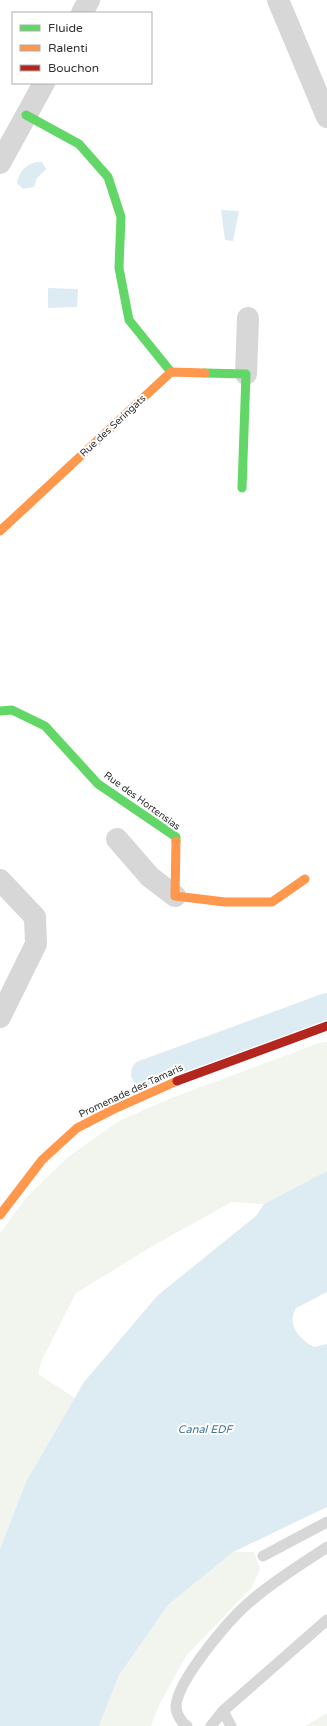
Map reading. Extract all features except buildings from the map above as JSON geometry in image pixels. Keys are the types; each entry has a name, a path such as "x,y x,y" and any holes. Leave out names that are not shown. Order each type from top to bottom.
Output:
{"street":[{"path":"83,12 89,0"},
{"path":"278,0 327,117"},
{"path":"0,163 43,84"},
{"path":"26,115 79,144 108,177 121,217 119,268 129,320 171,372 246,374"},
{"path":"242,488 248,318"},
{"name":"Rue des Seringats","path":"0,531 171,372"},
{"name":"Rue des Hortensias","path":"0,710 12,710 45,726 98,784 176,837 175,896"},
{"path":"117,839 150,877 175,896 225,902 272,902 306,879"},
{"path":"0,880 35,917 36,944 0,1017"},
{"name":"Promenade des Tamaris","path":"0,1215 42,1160 77,1128 169,1084 327,1026"}],"lane":[{"path":"263,1556 327,1522"},
{"path":"187,1726 182,1723 176,1706 180,1694 206,1651 229,1621 252,1600 327,1547"},
{"path":"210,1726 223,1711 327,1620"},
{"path":"223,1711 231,1726"}],"shaded area":[{"path":"327,1042 327,1171 264,1204 232,1202 156,1244 76,1293 42,1360 38,1374 75,1398 26,1482 0,1549 0,1233 26,1198 68,1157 119,1121 171,1098 319,1043"},
{"path":"233,1552 254,1552 260,1569 252,1587 186,1656 159,1705 151,1726 99,1726 119,1675 168,1605"},
{"path":"327,1713 327,1726 305,1726"}],"water":[{"path":"36,162 42,162 46,169 37,178 34,187 23,189 17,183 19,175 26,167"},
{"path":"221,210 239,211 233,241 225,240"},
{"path":"48,288 78,289 77,307 48,308"},
{"name":"Canal EDF","path":"327,1171 327,1292 296,1308 293,1315 293,1321 296,1331 309,1344 314,1347 327,1344 327,1507 233,1552 168,1605 119,1675 99,1726 0,1726 0,1549 26,1482 84,1382 158,1295 256,1216 264,1204"}],"waterway":[{"path":"144,1073 327,1006"}],"traffic: fast":[{"path":"26,115 79,144 108,177 121,217 119,268 129,320 171,372"},
{"path":"205,373 246,374 242,488"},
{"path":"0,711 12,710 45,726 98,784 176,837 176,841"}],"traffic: slow":[{"path":"0,531 171,372 205,373"},
{"path":"176,841 175,896 225,902 272,902 305,879"},
{"path":"0,1215 42,1160 77,1128 112,1110 177,1081"}],"traffic: jam":[{"path":"177,1081 327,1026"}]}
